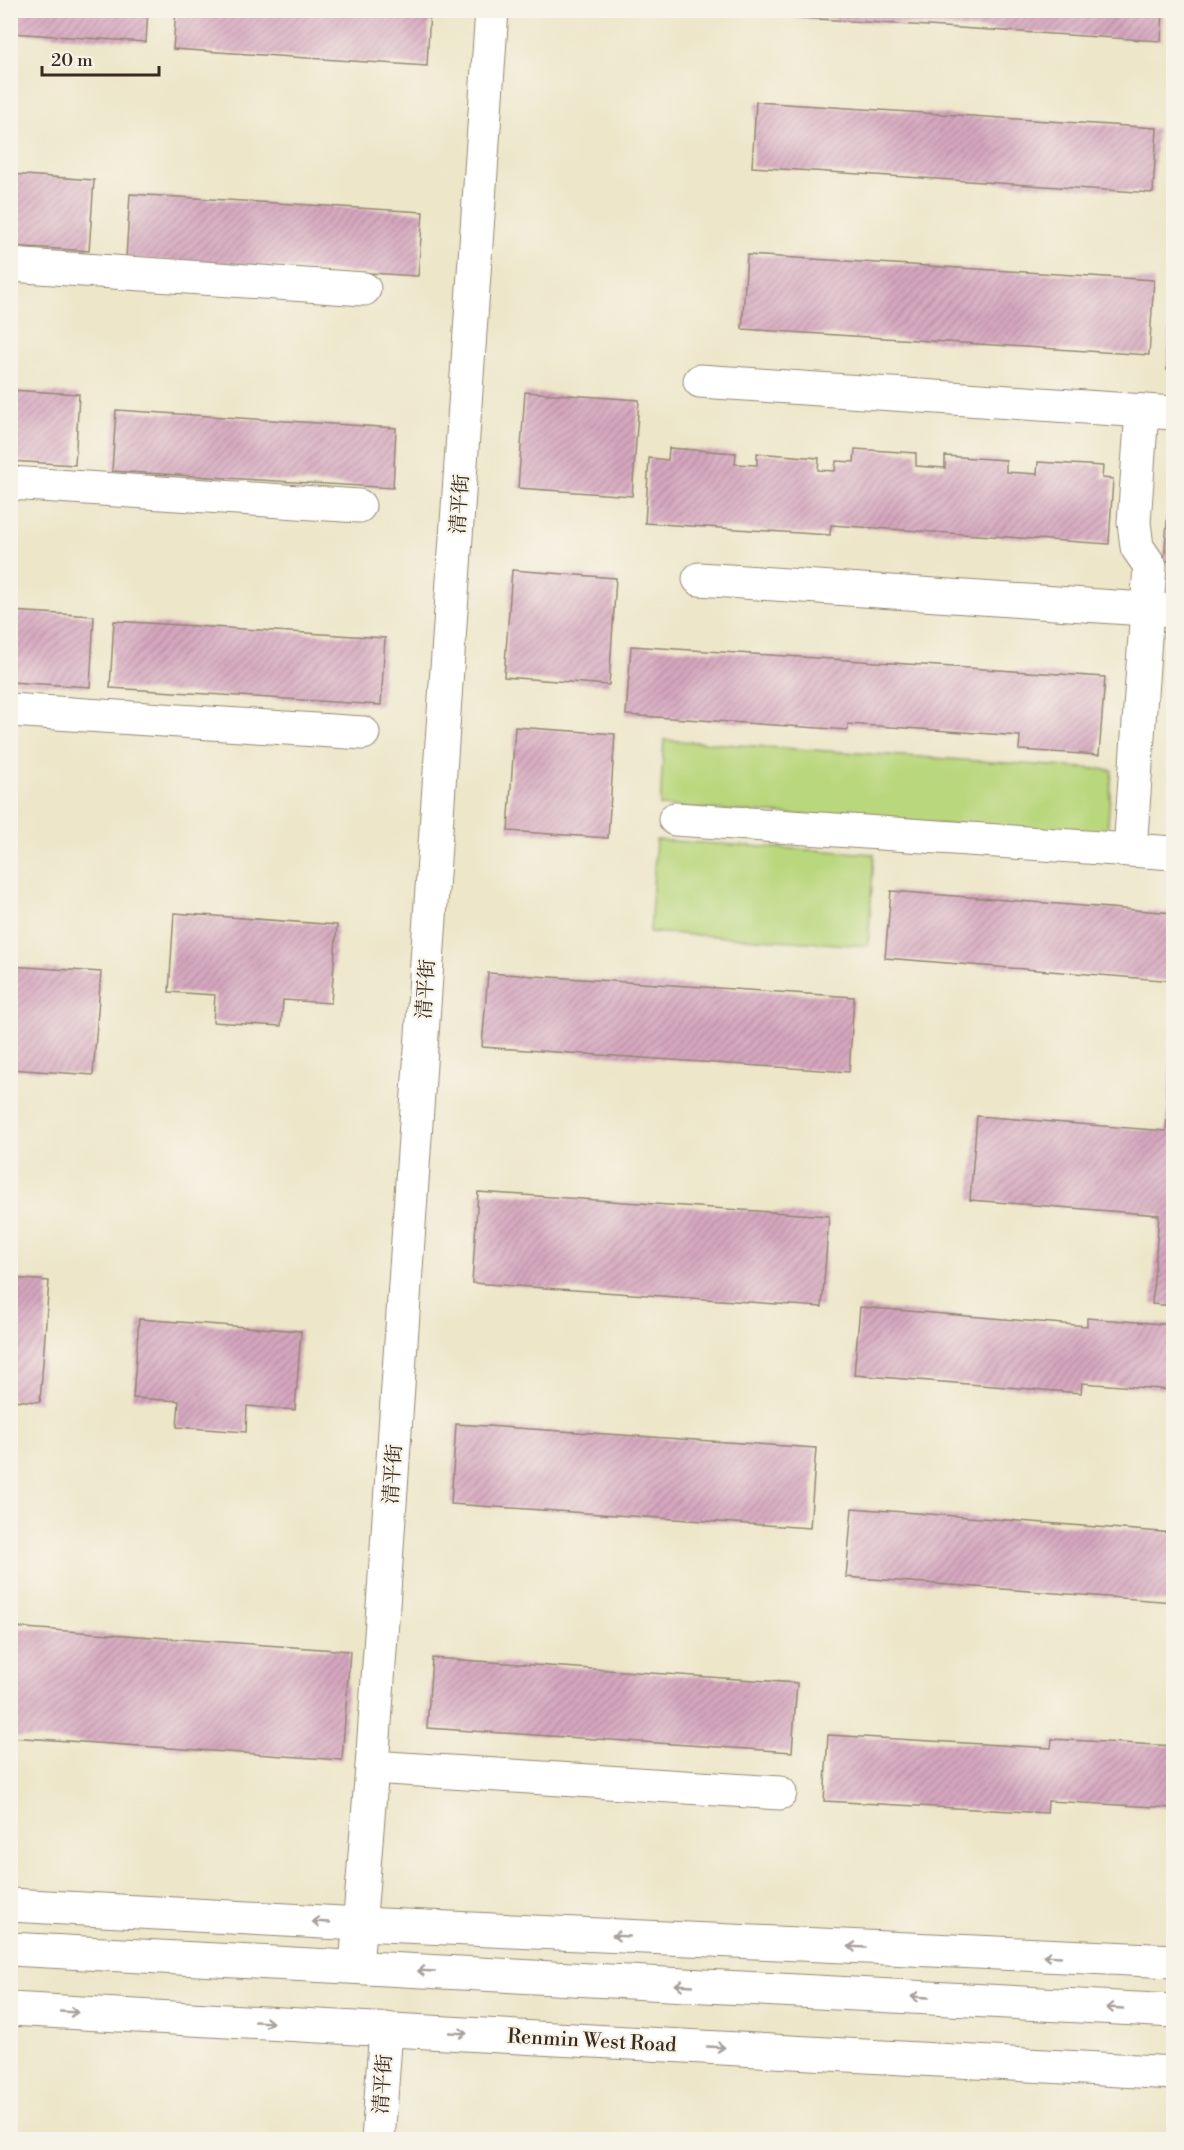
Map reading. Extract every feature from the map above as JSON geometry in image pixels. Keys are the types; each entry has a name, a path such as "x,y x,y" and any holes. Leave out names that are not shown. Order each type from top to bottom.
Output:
{"street":[{"name":"清平街","path":"356,1967 372,1767 492,10"},
{"path":"10,265 364,289"},
{"path":"700,381 1158,412 1134,522 1137,547 1150,566 1160,610 1130,850"},
{"path":"10,483 359,506"},
{"path":"699,579 1160,610"},
{"path":"10,710 363,733"},
{"path":"675,819 1173,853"},
{"path":"372,1767 780,1793"},
{"path":"10,1905 360,1924 1173,1961"},
{"path":"10,1949 1173,2011"},
{"name":"Renmin West Road","path":"10,2009 1173,2073"},
{"name":"清平街","path":"378,2139 386,2029"}],"green space":[{"path":"664,740 1112,770 1107,835 660,806"},
{"path":"656,840 874,854 868,946 650,932"}],"building":[{"path":"10,10 148,10 146,42 10,33"},
{"path":"176,10 430,10 427,66 173,49"},
{"path":"757,10 1163,10 1161,41 757,15"},
{"path":"756,102 1157,128 1153,193 752,167"},
{"path":"10,174 94,180 89,251 10,246"},
{"path":"130,194 423,212 418,276 126,258"},
{"path":"747,255 1154,280 1149,355 742,329"},
{"path":"1172,303 1174,303 1174,371 1167,370"},
{"path":"10,390 79,394 75,465 10,461"},
{"path":"525,392 639,400 632,496 518,488"},
{"path":"116,410 396,428 393,488 112,471"},
{"path":"669,448 736,453 735,464 757,465 757,453 819,458 818,470 835,471 836,461 854,462 855,449 916,453 916,466 945,468 945,456 1006,460 1006,472 1037,474 1038,462 1103,466 1102,478 1113,479 1109,544 831,525 830,535 645,523 649,458 668,460"},
{"path":"1169,496 1174,497 1174,561 1164,561"},
{"path":"512,570 616,578 609,685 504,677"},
{"path":"10,611 94,616 90,687 10,682"},
{"path":"114,621 385,638 381,705 110,688"},
{"path":"631,646 1105,677 1099,755 1019,750 1020,736 848,724 848,730 626,715"},
{"path":"515,727 615,734 608,838 508,831"},
{"path":"891,891 1174,913 1174,981 885,958"},
{"path":"174,913 337,925 331,1003 283,1000 281,1026 213,1022 215,995 169,992"},
{"path":"10,966 101,972 93,1075 10,1069"},
{"path":"488,973 854,997 849,1072 482,1047"},
{"path":"1171,1061 1174,1061 1174,1306 1152,1304 1159,1215 970,1200 977,1116 1166,1131"},
{"path":"478,1192 829,1216 822,1307 472,1283"},
{"path":"10,1278 49,1281 40,1402 10,1400"},
{"path":"860,1307 1087,1326 1087,1318 1174,1325 1174,1390 1082,1383 1081,1393 854,1375"},
{"path":"139,1319 301,1331 295,1410 247,1406 246,1432 177,1427 179,1401 133,1398"},
{"path":"456,1424 816,1448 810,1528 451,1504"},
{"path":"852,1508 1174,1533 1174,1602 846,1577"},
{"path":"10,1627 350,1651 342,1760 10,1737"},
{"path":"432,1658 797,1683 792,1752 427,1728"},
{"path":"828,1735 1051,1748 1052,1739 1174,1746 1174,1808 1048,1801 1047,1813 824,1801"}]}
